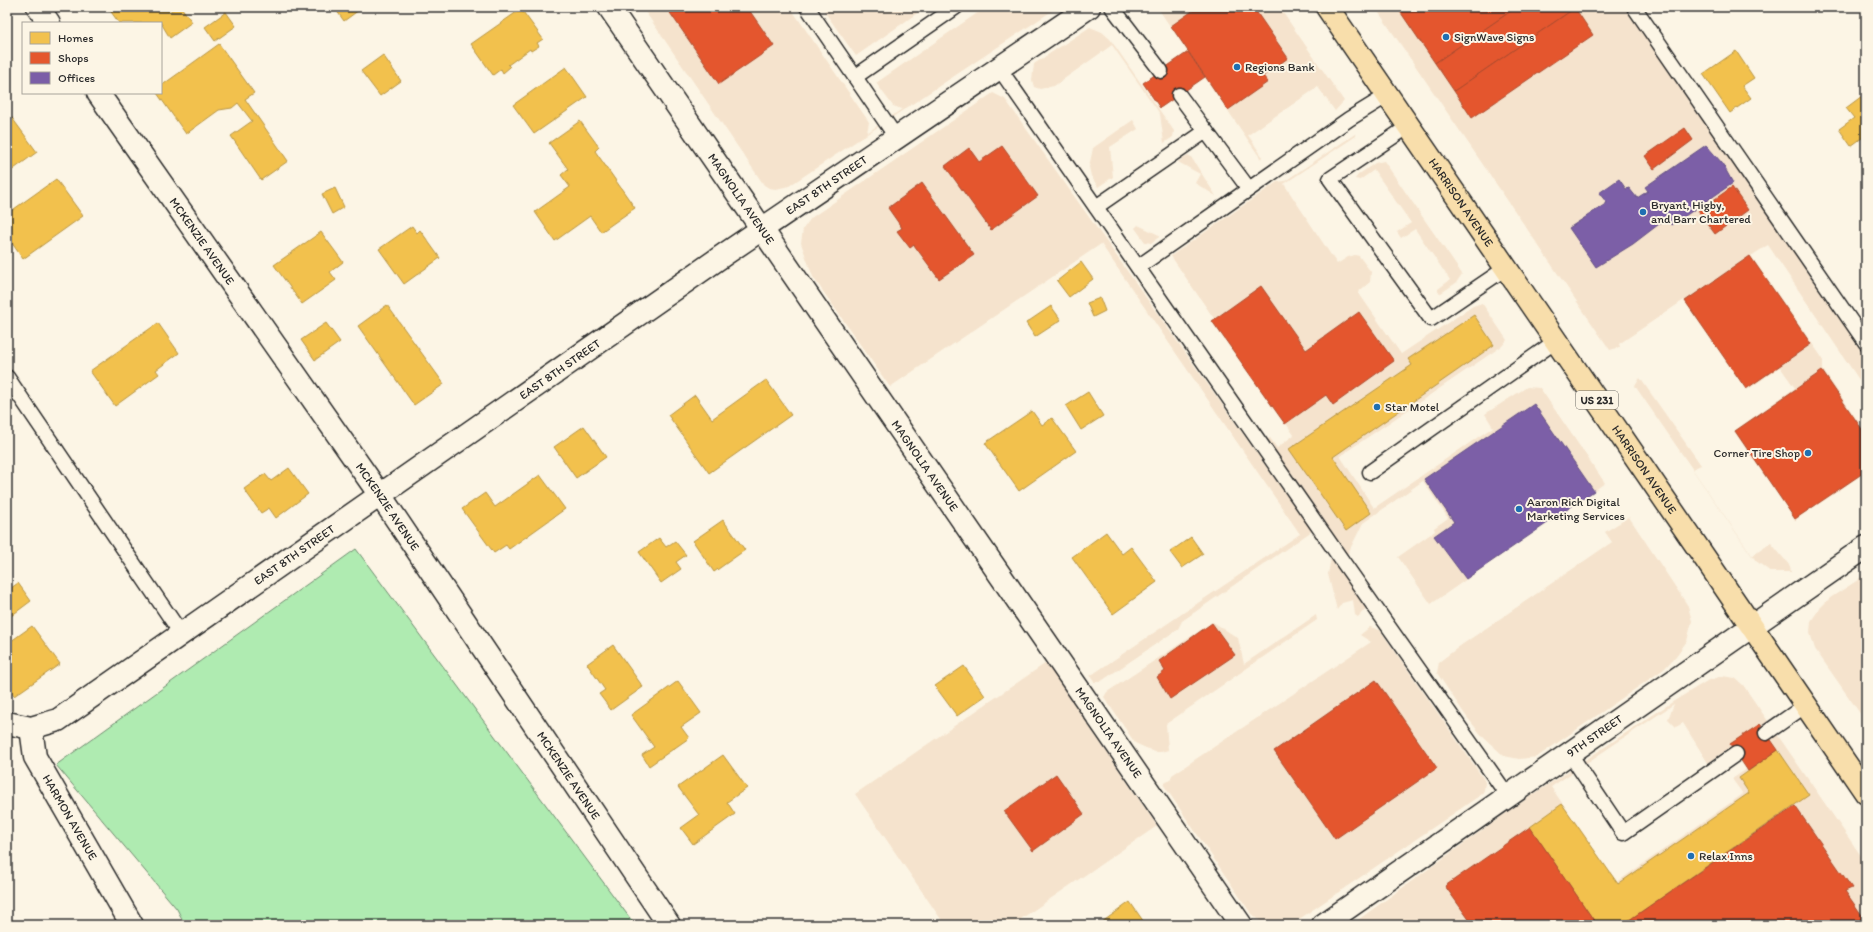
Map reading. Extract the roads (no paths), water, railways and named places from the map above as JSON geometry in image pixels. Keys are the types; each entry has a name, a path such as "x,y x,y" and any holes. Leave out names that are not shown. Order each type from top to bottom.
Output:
{"main road":[{"name":"HARRISON AVENUE","path":"1327,7 1866,794"}],"street":[{"path":"38,7 48,22"},
{"name":"MAGNOLIA AVENUE","path":"609,7 1240,925"},
{"name":"EAST 8TH STREET","path":"31,728 58,720 180,632 380,495 761,228 1089,7"},
{"name":"MCKENZIE AVENUE","path":"99,94 380,495 669,925"},
{"name":"9TH STREET","path":"1323,925 1866,547"},
{"path":"7,723 31,728"},
{"name":"HARMON AVENUE","path":"31,728 35,757 132,925"}],"lane":[{"path":"807,7 896,137"},
{"path":"855,77 956,7"},
{"path":"1112,7 1161,71"},
{"path":"1634,7 1866,343"},
{"path":"999,68 1508,796"},
{"path":"1179,95 1249,189"},
{"path":"1138,268 1349,119 1388,95"},
{"path":"1409,126 1330,180 1431,319 1506,268"},
{"path":"1096,207 1206,131"},
{"path":"1370,472 1556,341"},
{"path":"7,377 180,632"},
{"path":"1766,733 1806,705"},
{"path":"1570,754 1623,833 1736,754"}],"place":[{"name":"SignWave Signs","path":"1446,37"},
{"name":"Regions Bank","path":"1237,67"},
{"name":"Bryant, Higby, and Barr Chartered","path":"1643,212"},
{"name":"Star Motel","path":"1377,407"},
{"name":"Corner Tire Shop","path":"1808,453"},
{"name":"Aaron Rich Digital Marketing Services","path":"1519,509"},
{"name":"Relax Inns","path":"1691,856"}]}
